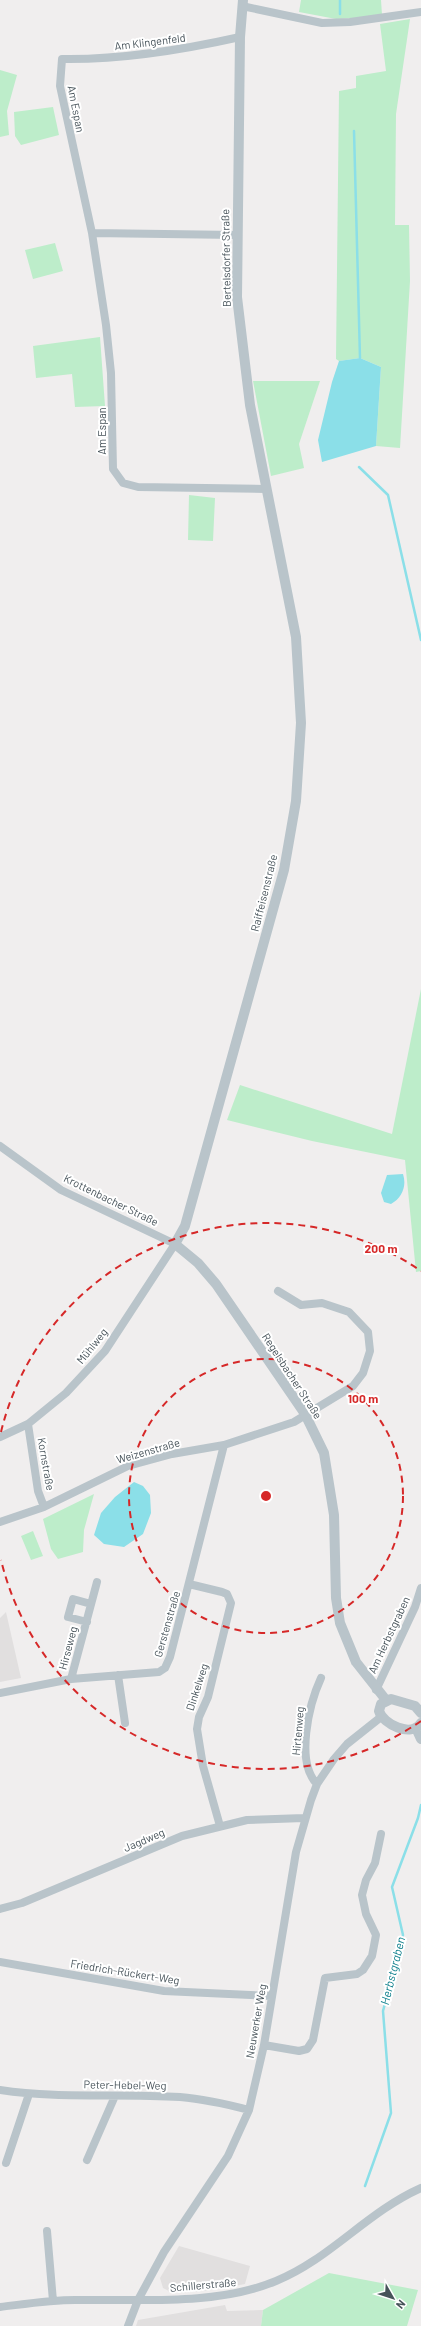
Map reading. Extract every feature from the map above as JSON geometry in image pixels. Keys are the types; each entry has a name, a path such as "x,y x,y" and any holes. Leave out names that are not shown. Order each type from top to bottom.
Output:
{"street":[{"path":"243,3 322,23 350,22 421,12"},
{"name":"Bertelsdorfer Straße","path":"243,3 240,37 237,297 250,405 277,537"},
{"name":"Am Klingenfeld","path":"62,58 102,60 189,49 240,37"},
{"name":"Am Espan","path":"62,58 60,86 92,233 111,373 113,469 123,484 138,487 266,489"},
{"path":"92,233 237,235"},
{"name":"Raiffeisenstraße","path":"175,1244 185,1226 284,870 296,801 301,723 296,637 277,537"},
{"name":"Krottenbacher Straße","path":"0,1146 62,1190 175,1244"},
{"name":"Regelsbacher Straße","path":"175,1244 198,1263 216,1284 305,1414 324,1453 334,1515 336,1598 340,1623 356,1662 376,1690 386,1700"},
{"name":"Mühlweg","path":"0,1437 28,1424 66,1393 105,1351 175,1244"},
{"name":"Weizenstraße","path":"0,1522 44,1507 128,1466 172,1454 224,1445 294,1422 353,1386 363,1373 370,1351 368,1332 349,1312 322,1303 301,1305 278,1291"},
{"name":"Kornstraße","path":"28,1424 38,1491 44,1507"},
{"name":"Gerstenstraße","path":"0,1693 71,1679 159,1672 164,1668 170,1657 224,1445"},
{"name":"Hirseweg","path":"71,1679 97,1582"},
{"name":"Dinkelweg","path":"189,1584 227,1594 231,1602 208,1697 199,1718 197,1729 203,1766 220,1826"},
{"name":"Am Herbstgraben","path":"376,1690 415,1607 421,1588"},
{"name":"Hirseweg","path":"86,1622 68,1617 73,1599 91,1604"},
{"path":"118,1675 125,1722"},
{"name":"Hirtenweg","path":"317,1784 309,1777 306,1754 310,1712 321,1678"},
{"path":"421,1712 406,1702 391,1699 386,1700 380,1707 381,1717 387,1723 405,1729 418,1725 421,1739"},
{"name":"Neuwerker Weg","path":"128,2326 138,2300 164,2252 228,2156 249,2110 264,2045 296,1852 304,1818 317,1784 334,1759 347,1744 381,1717"},
{"name":"Jagdweg","path":"0,1909 22,1903 182,1836 247,1820 304,1818"},
{"path":"264,2045 299,2051 307,2049 313,2040 325,1978 357,1974 369,1964 375,1948 376,1935 366,1914 362,1895 366,1880 375,1863 382,1834"},
{"name":"Friedrich-Rückert-Weg","path":"0,1962 164,1991 271,1996"},
{"name":"Peter-Hebel-Weg","path":"0,2090 29,2094 198,2099 249,2110"},
{"path":"6,2163 29,2094"},
{"path":"87,2160 115,2096"},
{"name":"Schillerstraße","path":"0,2307 53,2302 216,2296 242,2292 276,2281 311,2264 358,2226 384,2208 421,2188"},
{"path":"48,2231 53,2302"}],"shaded area":[{"path":"6,1612 21,1678 0,1682 0,1618"},
{"path":"179,2246 250,2266 245,2284 213,2290 171,2293 163,2288 160,2278"},
{"path":"225,2305 227,2311 263,2310 261,2326 136,2326 138,2320"}],"green space":[{"path":"301,0 381,0 382,15 377,17 336,19 299,12"},
{"path":"410,19 396,114 395,225 409,225 410,281 400,448 376,446 381,367 360,358 339,361 336,359 339,91 356,88 356,76 386,71 380,24"},
{"path":"0,70 17,75 7,111 9,135 0,137"},
{"path":"53,107 59,135 21,145 15,136 14,112"},
{"path":"55,243 63,271 33,279 25,250"},
{"path":"100,337 105,406 75,407 72,374 36,378 33,346"},
{"path":"253,381 320,381 299,444 304,468 271,476"},
{"path":"189,495 215,498 213,541 188,540"},
{"path":"421,989 421,1271 416,1272 405,1160 312,1141 227,1120 240,1085 392,1134"},
{"path":"94,1494 84,1530 83,1552 58,1559 51,1549 43,1519"},
{"path":"33,1531 43,1556 31,1560 21,1536"},
{"path":"329,2273 418,2290 407,2326 261,2326 263,2310"}],"water":[{"path":"360,358 381,367 376,446 322,462 318,440 332,382 339,361"},
{"path":"403,1174 404,1187 401,1195 391,1204 384,1202 381,1193 387,1175"},
{"path":"134,1482 143,1486 150,1495 151,1513 143,1534 124,1547 104,1544 94,1535 101,1513 115,1497"}],"waterway":[{"path":"340,0 340,14"},
{"path":"354,131 360,358"},
{"path":"359,467 388,495 421,640"},
{"name":"Herbstgraben","path":"365,2186 391,2113 383,2011 403,1935 392,1887 418,1818 421,1805"}]}
